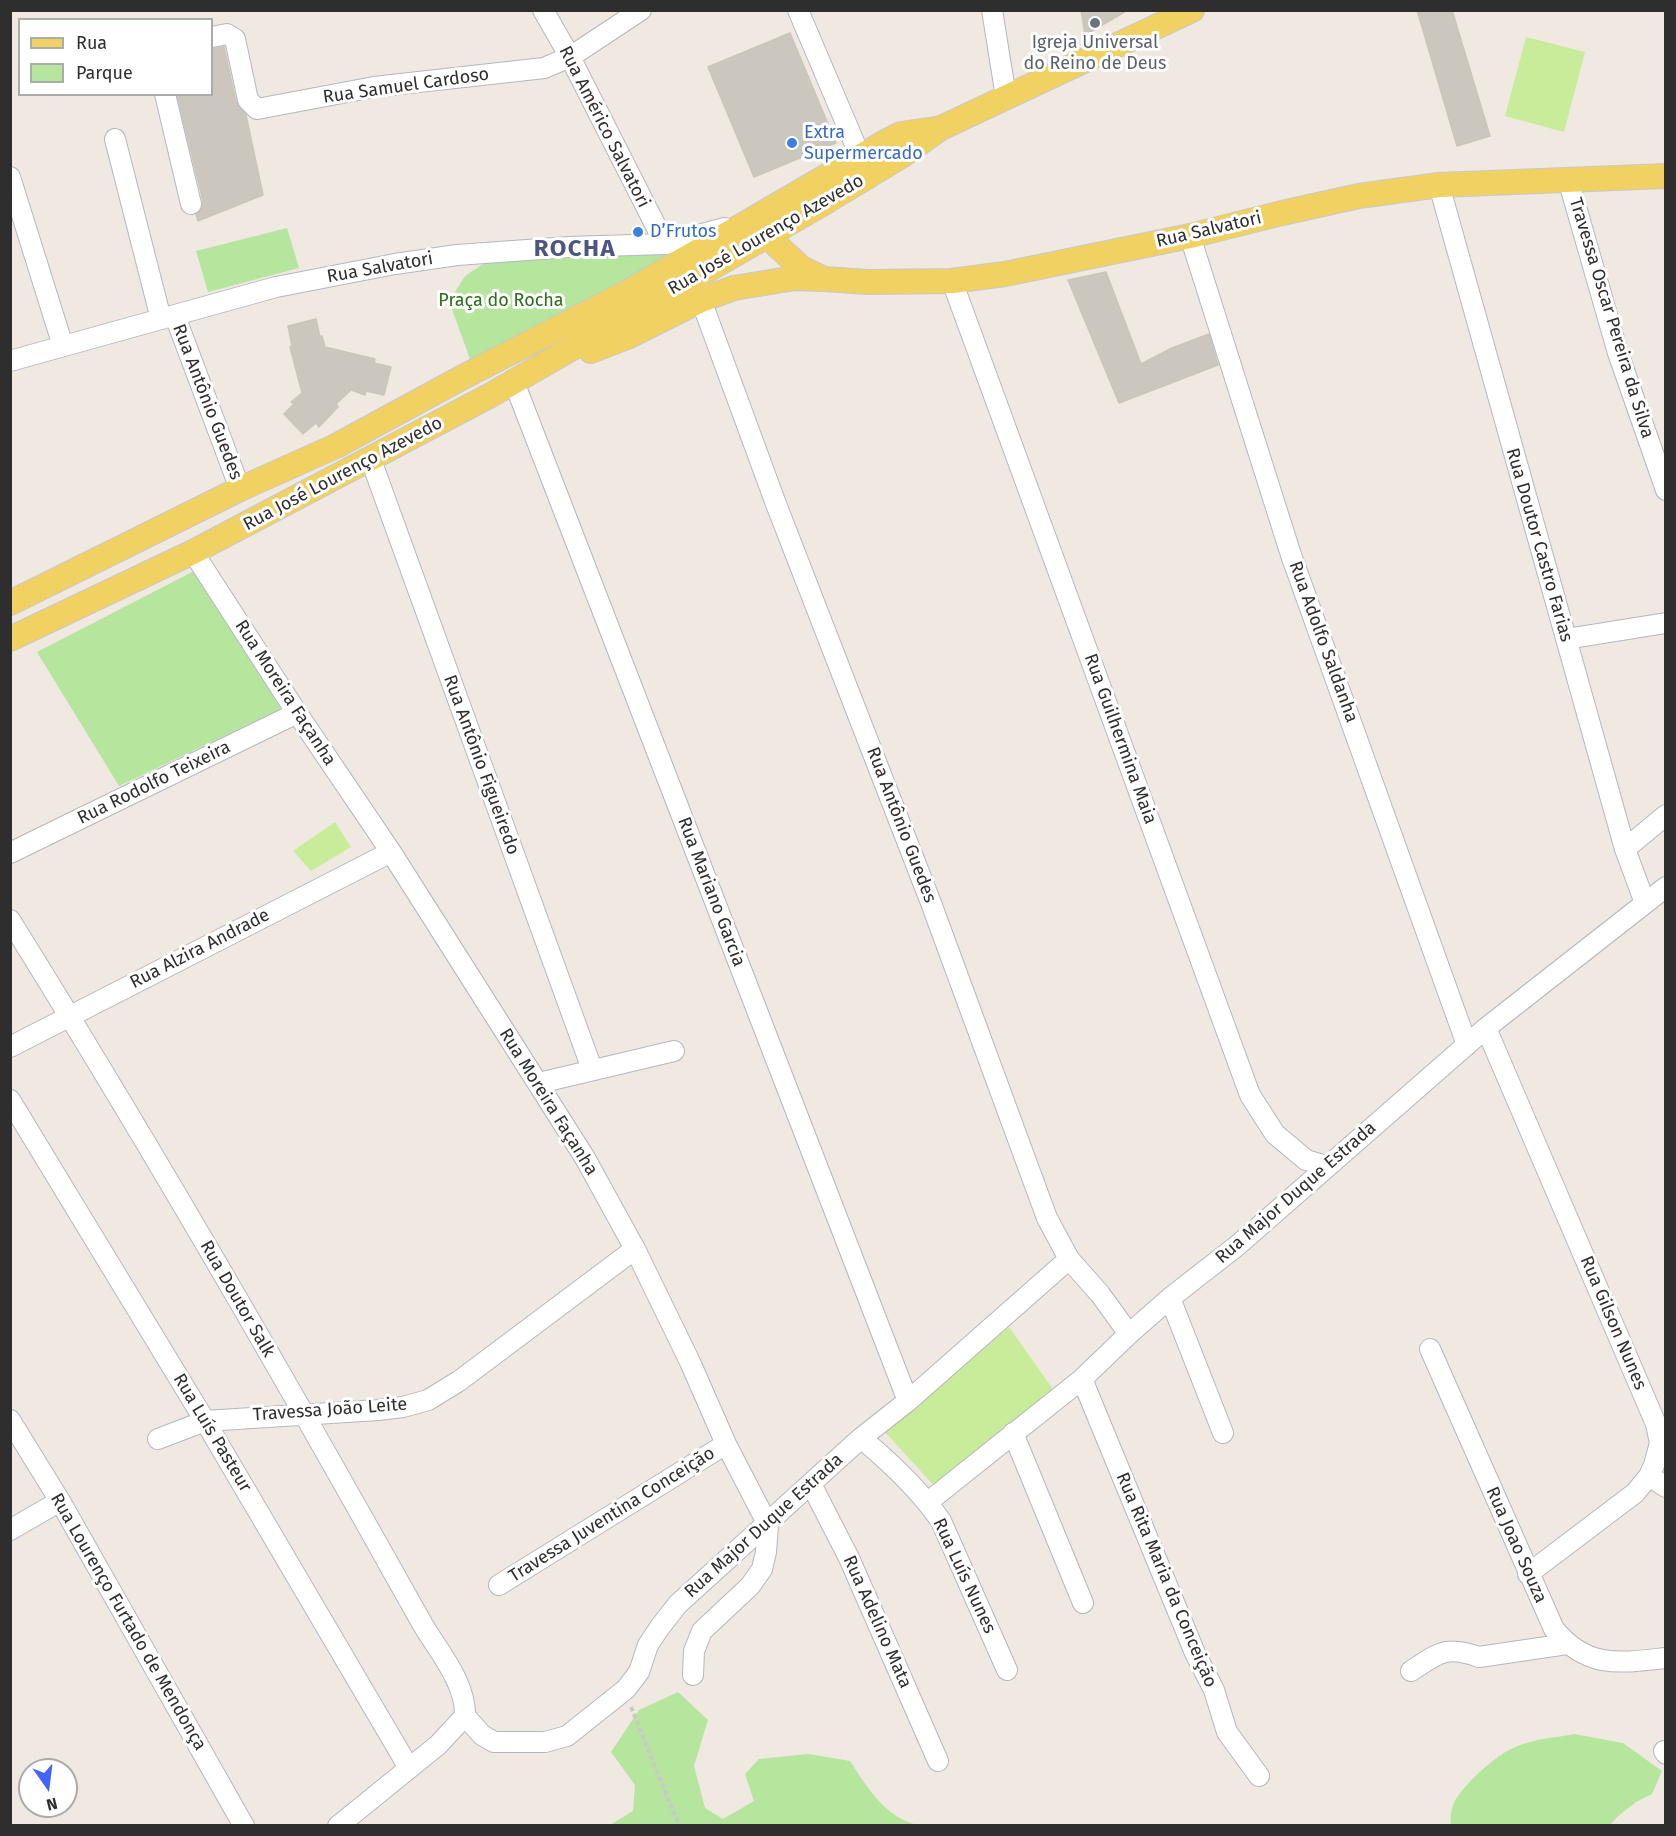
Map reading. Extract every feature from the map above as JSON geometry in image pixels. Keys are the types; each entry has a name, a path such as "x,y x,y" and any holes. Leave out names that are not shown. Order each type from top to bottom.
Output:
{"main road":[{"path":"941,128 1192,10"},
{"name":"Rua José Lourenço Azevedo","path":"10,639 193,552 371,460 523,376 762,228 860,156 901,134 941,128"},
{"name":"Rua José Lourenço Azevedo","path":"10,603 240,489 336,446 626,293 762,228 903,155 941,128"},
{"name":"Rua Salvatori","path":"762,228 801,268 824,279 868,282 952,281 1005,274 1190,236 1359,196 1439,185 1665,176"},
{"path":"523,376 627,337 701,300 734,288 795,278 824,279"}],"street":[{"name":"Rua Américo Salvatori","path":"543,10 570,57 664,244"},
{"name":"Rua Samuel Cardoso","path":"213,37 227,34 235,39 248,100 257,109 374,87 544,68 570,57 641,10"},
{"path":"798,10 860,156"},
{"path":"992,10 1006,97"},
{"path":"165,96 192,204"},
{"name":"Rua Antônio Guedes","path":"115,139 168,317 240,489"},
{"path":"10,177 63,346"},
{"name":"Travessa Oscar Pereira da Silva","path":"1568,179 1618,353 1665,490"},
{"name":"Rua Doutor Castro Farias","path":"1439,185 1625,849 1645,903"},
{"name":"Rua Salvatori","path":"10,361 276,287 438,257 568,247 664,244 762,228"},
{"name":"Rua Adolfo Saldanha","path":"1190,236 1292,555 1467,1045"},
{"name":"Rua Guilhermina Maia","path":"952,281 1250,1095 1275,1134 1306,1160 1328,1166"},
{"name":"Rua Antônio Guedes","path":"701,300 776,504 931,903 1047,1218 1069,1260 1100,1294 1129,1334"},
{"name":"Rua Mariano Garcia","path":"523,376 908,1401"},
{"name":"Rua Antônio Figueiredo","path":"371,460 592,1069"},
{"name":"Rua Moreira Façanha","path":"193,552 297,713 391,852 585,1158 635,1249 690,1362 726,1444 768,1525"},
{"path":"1566,639 1665,623"},
{"name":"Rua Rodolfo Teixeira","path":"10,853 297,713"},
{"path":"1625,849 1665,815"},
{"name":"Rua Alzira Andrade","path":"10,1047 391,852"},
{"name":"Rua Major Duque Estrada","path":"928,1502 1082,1379 1170,1298 1238,1245 1486,1028 1665,887"},
{"name":"Rua Doutor Salk","path":"10,920 70,1016 305,1414 411,1604 458,1682 466,1704 465,1716"},
{"name":"Rua Gilson Nunes","path":"1486,1028 1656,1424 1660,1443 1649,1476 1635,1493 1528,1574"},
{"path":"539,1083 674,1051"},
{"name":"Rua Luís Pasteur","path":"10,1100 205,1420 410,1767"},
{"name":"Travessa João Leite","path":"158,1438 205,1420 404,1407 428,1400 468,1375 635,1249"},
{"name":"Rua Major Duque Estrada","path":"465,1716 482,1735 494,1742 545,1742 567,1736 626,1689 639,1672 654,1636 678,1604 768,1525 861,1438 908,1401 1069,1260"},
{"path":"1170,1298 1223,1433"},
{"name":"Rua Joao Souza","path":"1430,1349 1554,1629 1567,1644 1588,1655 1622,1663 1665,1658"},
{"name":"Rua Rita Maria da Conceição","path":"1082,1379 1195,1653 1214,1690 1227,1732 1259,1776"},
{"name":"Rua Lourenço Furtado de Mendonça","path":"10,1420 60,1501 244,1826"},
{"path":"1013,1433 1083,1603"},
{"name":"Rua Luís Nunes","path":"861,1438 894,1466 928,1502 948,1536 1007,1670"},
{"name":"Travessa Juventina Conceição","path":"499,1585 726,1444"},
{"path":"1649,1476 1665,1487"},
{"name":"Rua Adelino Mata","path":"811,1484 849,1558 938,1761"},
{"path":"10,1530 60,1501"},
{"path":"693,1676 694,1651 702,1631 750,1586 762,1569 768,1525"},
{"path":"1411,1671 1441,1651 1465,1652 1479,1657 1567,1644"},
{"path":"338,1826 438,1745 465,1716"}],"path":[{"path":"626,1689 631,1708 679,1826"}],"green space":[{"path":"1526,37 1585,52 1564,132 1505,116"},
{"path":"287,228 299,268 208,292 196,251"},
{"name":"Praça do Rocha","path":"651,252 680,253 471,362 452,309 455,292 465,276 489,260"},
{"path":"196,570 281,709 119,786 37,652"},
{"path":"335,822 351,847 311,871 293,851"},
{"path":"1009,1327 1055,1392 936,1488 885,1432"},
{"path":"678,1692 708,1720 694,1766 705,1808 723,1819 754,1801 745,1774 759,1759 809,1754 850,1761 870,1791 886,1808 905,1821 917,1825 610,1825 633,1811 635,1785 611,1752 639,1710"},
{"path":"1574,1734 1623,1743 1662,1771 1652,1794 1636,1802 1610,1825 1451,1825 1451,1812 1456,1799 1473,1778 1496,1758 1526,1743"}],"building":[{"name":"Igreja Universal do Reino de Deus","path":"1081,10 1128,10 1085,35"},
{"path":"1417,10 1452,10 1490,136 1457,146"},
{"path":"790,33 836,143 754,177 708,67"},
{"path":"224,47 236,102 246,115 263,195 198,221 196,214 202,208 203,201 177,96 213,96 213,49"},
{"path":"1106,272 1141,364 1172,348 1209,334 1218,365 1119,403 1068,280"},
{"path":"316,319 325,347 375,359 374,363 391,367 384,395 366,391 365,395 351,390 336,404 338,407 319,427 316,423 303,434 284,414 294,404 291,402 302,393 290,347 292,346 288,326"}],"place":[{"name":"Igreja Universal do Reino de Deus","path":"1095,23"},
{"name":"Extra Supermercado","path":"792,143"},
{"name":"D’Frutos","path":"638,232"}],"district":[{"name":"ROCHA","path":"575,249"}]}
